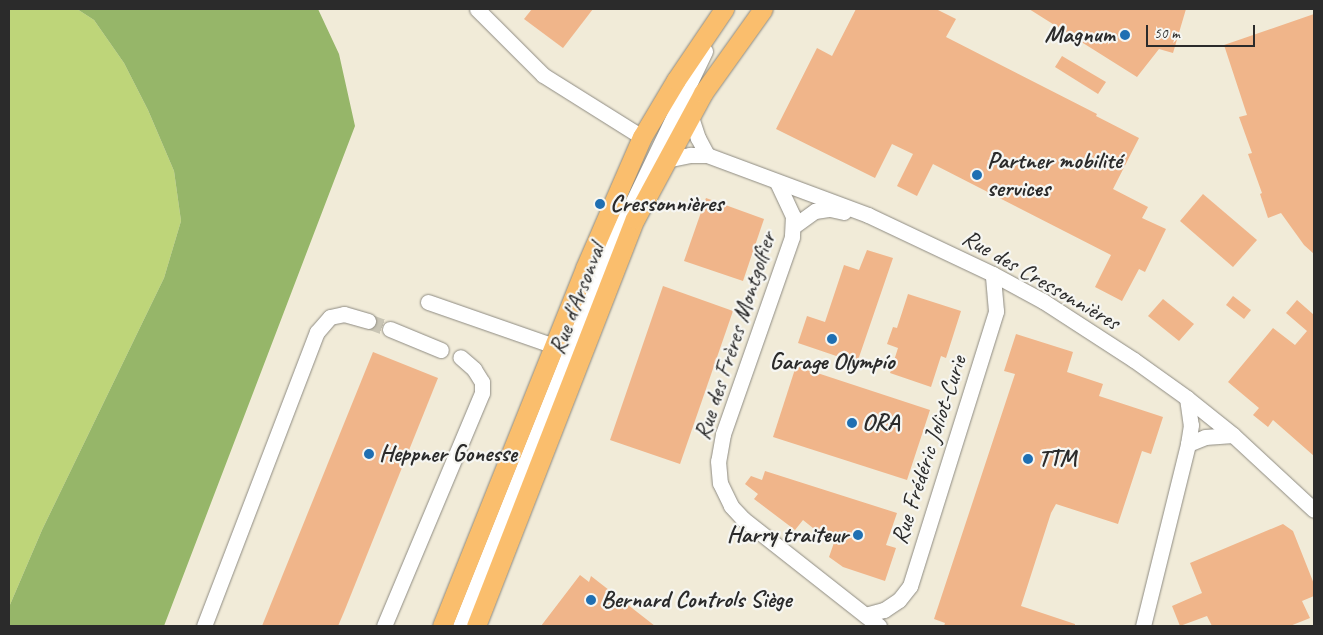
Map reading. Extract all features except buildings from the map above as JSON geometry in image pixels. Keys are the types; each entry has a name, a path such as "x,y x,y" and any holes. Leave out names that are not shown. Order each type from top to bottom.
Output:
{"main road":[{"name":"Rue d'Arsonval","path":"442,626 612,202 642,137 676,80 724,9"},
{"name":"Rue d'Arsonval","path":"476,626 629,233 666,160 683,114 704,92 763,9"}],"street":[{"path":"477,9 543,75 642,137"},
{"path":"683,114 707,47 734,9"},
{"path":"460,626 613,243 697,85 753,9"},
{"path":"683,114 707,155"},
{"name":"Rue des Cressonnières","path":"666,160 690,154 707,155 868,215 993,274 1043,301 1187,398 1233,435 1314,510"},
{"name":"Rue des Frères Montgolfier","path":"777,182 788,201 794,226 792,237 723,434 718,461 720,482 731,506 743,519 879,626"},
{"name":"Rue des Frères Montgolfier","path":"794,226 815,211 830,210 868,215"},
{"name":"Rue Frédéric Joliot-Curie","path":"865,615 884,610 899,600 910,586 996,311 993,274"},
{"path":"428,302 554,346"},
{"path":"204,626 317,332 330,317 344,314 368,321"},
{"path":"390,329 441,350"},
{"path":"384,626 482,393 482,382 474,369 460,357"},
{"path":"1143,626 1188,444 1191,425 1187,398"},
{"path":"1188,444 1205,437 1233,435"}],"green space":[{"path":"9,9 77,9 94,20 124,63 148,110 174,171 181,221 164,278 42,530 9,607"},
{"path":"77,9 318,9 339,54 355,126 164,626 9,626 9,607 42,530 164,278 181,221 174,171 148,110 124,63 94,20"}],"tunnel":[{"path":"368,321 390,329"}],"place":[{"name":"Magnum","path":"1125,35"},
{"name":"Partner mobilité services","path":"977,175"},
{"name":"Cressonnières","path":"600,204"},
{"name":"Garage Olympío","path":"832,339"},
{"name":"ORA","path":"852,423"},
{"name":"Heppner Gonesse","path":"369,454"},
{"name":"TTM","path":"1028,459"},
{"name":"Harry traiteur","path":"858,535"},
{"name":"Bernard Controls Siège","path":"591,600"}]}
